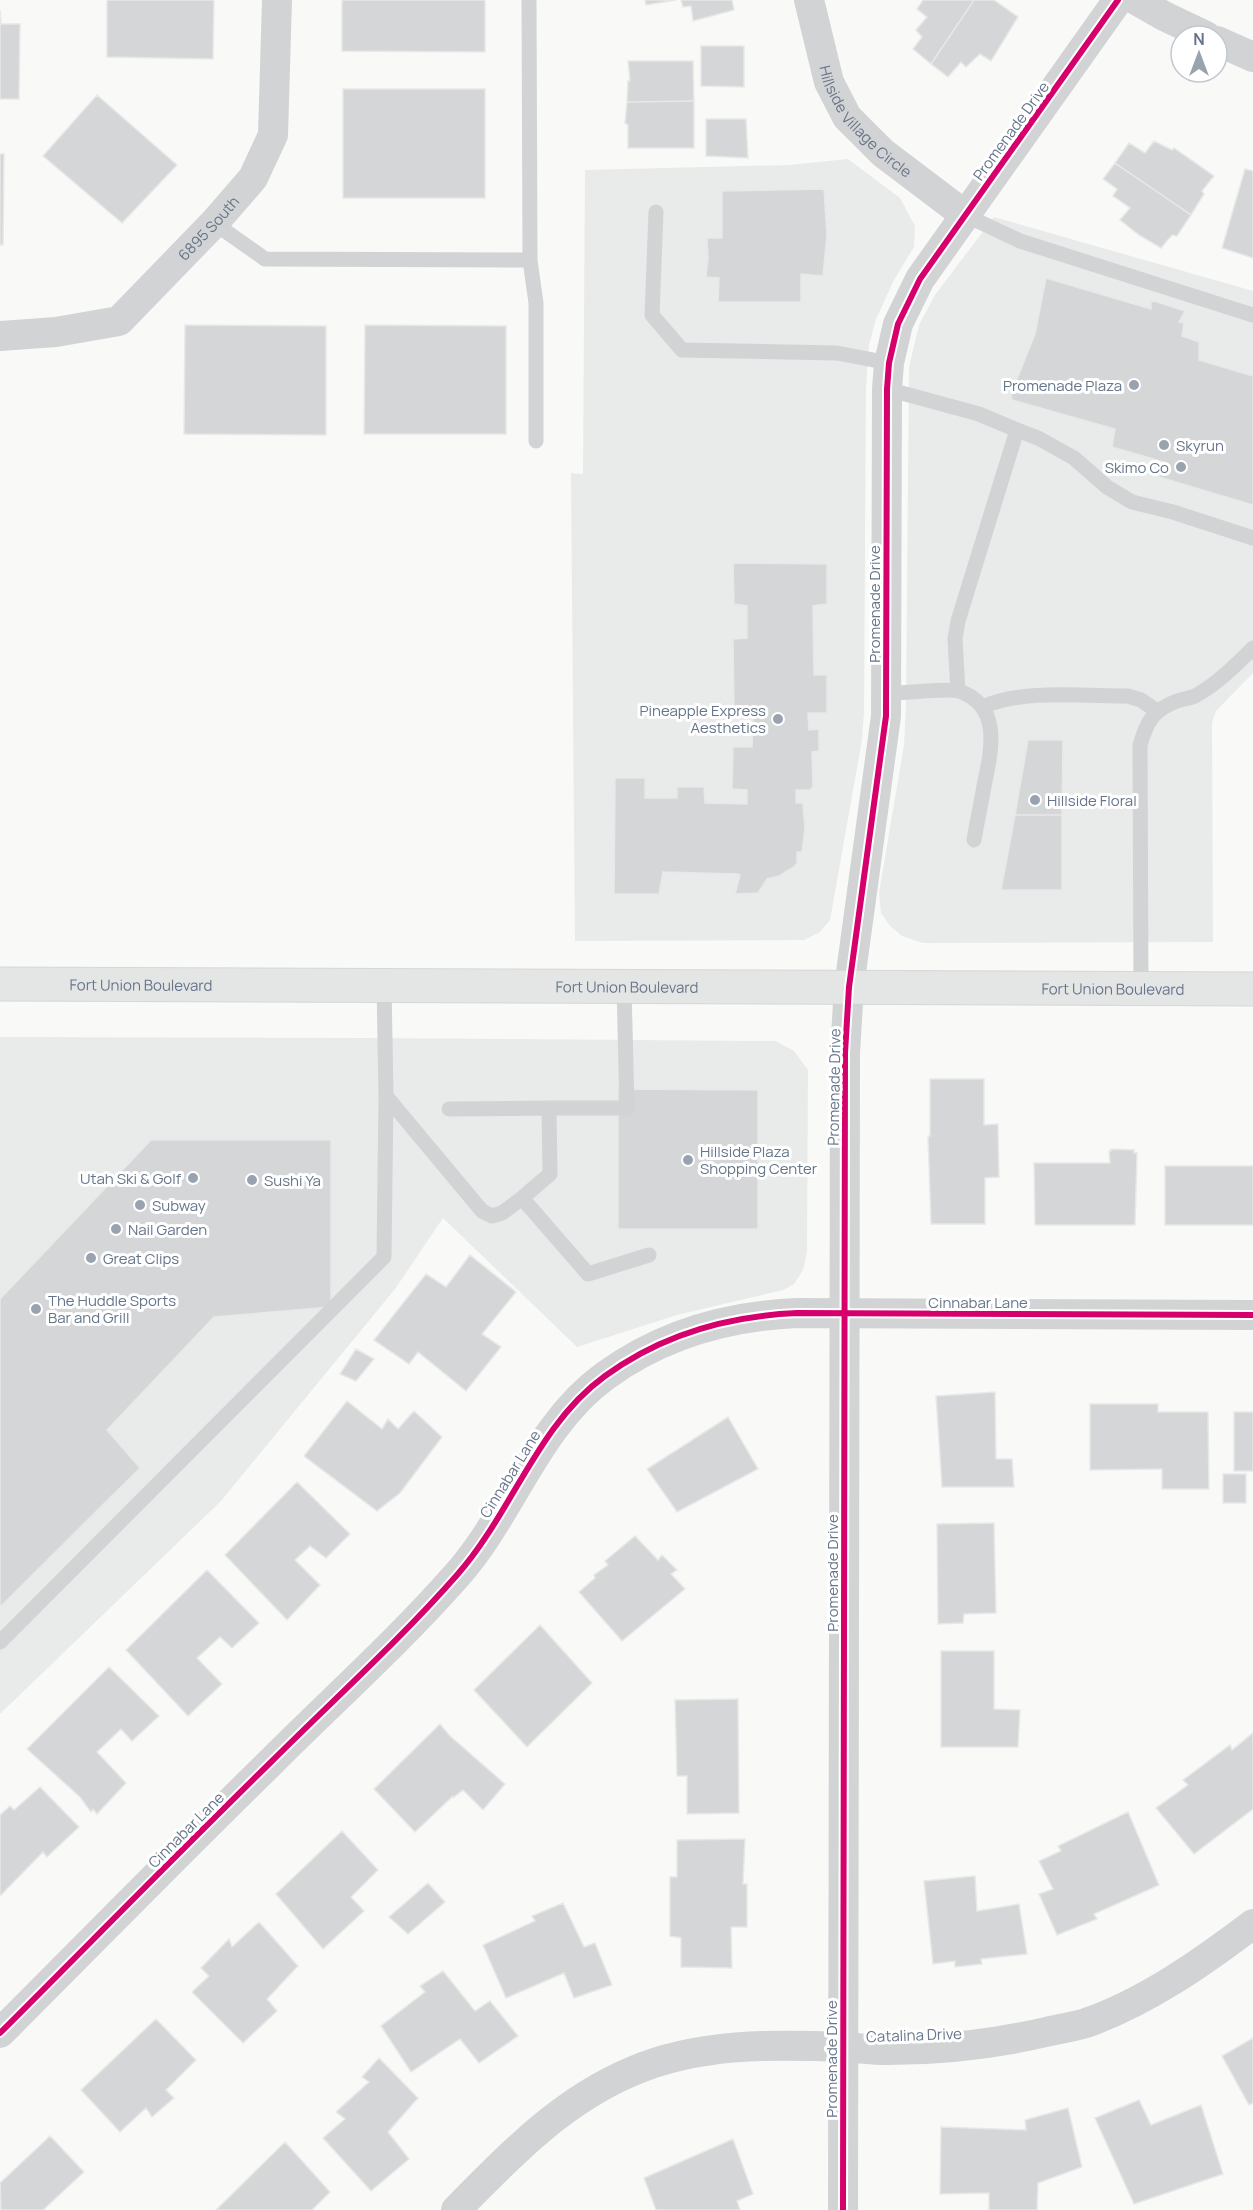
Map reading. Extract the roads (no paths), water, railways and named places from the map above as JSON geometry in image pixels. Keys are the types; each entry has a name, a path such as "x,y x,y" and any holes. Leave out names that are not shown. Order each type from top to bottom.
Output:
{"main road":[{"name":"Fort Union Boulevard","path":"0,984 1253,989"}],"street":[{"name":"6895 South","path":"0,336 56,332 120,321 254,178 273,135 277,0"},
{"name":"Hillside Village Circle","path":"809,0 829,82 847,117 883,153 965,215"},
{"name":"Promenade Drive","path":"843,2210 845,1053 849,987 886,716 888,376 898,324 920,279 1118,0"},
{"path":"1136,0 1183,24"},
{"path":"1229,46 1253,57"},
{"name":"Cinnabar Lane","path":"0,2033 277,1755 421,1615 460,1571 500,1515 549,1434 573,1405 604,1376 661,1342 713,1325 760,1315 844,1313 1253,1315"},
{"name":"Catalina Drive","path":"456,2210 519,2147 552,2118 584,2095 634,2070 711,2049 795,2046 888,2050 986,2044 1085,2023 1166,1984 1253,1924"}],"lane":[{"path":"529,0 530,260 536,303 536,441"},
{"path":"656,212 652,315 682,350 837,353 1038,438 1074,458 1107,487 1132,502 1173,512 1253,538"},
{"path":"965,215 1020,241 1253,315"},
{"path":"214,223 265,259 530,260"},
{"path":"958,691 956,639 958,621 1017,430"},
{"path":"1141,989 1140,745 1146,723 1157,711 1195,696 1233,668 1253,648"},
{"path":"886,694 958,691 983,707 992,735 974,840"},
{"path":"983,707 997,700 1016,696 1128,696 1142,700 1157,711"},
{"path":"0,1642 384,1257 386,1096 384,984"},
{"path":"448,1109 627,1108 624,986"},
{"path":"386,1096 482,1211 492,1216 502,1213 550,1174 549,1108"},
{"path":"522,1198 588,1274 649,1255"}],"place":[{"name":"Promenade Plaza","path":"1134,385"},
{"name":"Skyrun","path":"1164,445"},
{"name":"Skimo Co","path":"1181,467"},
{"name":"Pineapple Express Aesthetics","path":"778,719"},
{"name":"Hillside Floral","path":"1035,800"},
{"name":"Hillside Plaza Shopping Center","path":"688,1160"},
{"name":"Utah Ski & Golf","path":"193,1178"},
{"name":"Sushi Ya","path":"252,1180"},
{"name":"Subway","path":"140,1205"},
{"name":"Nail Garden","path":"116,1229"},
{"name":"Great Clips","path":"91,1258"},
{"name":"The Huddle Sports Bar and Grill","path":"36,1309"}]}
